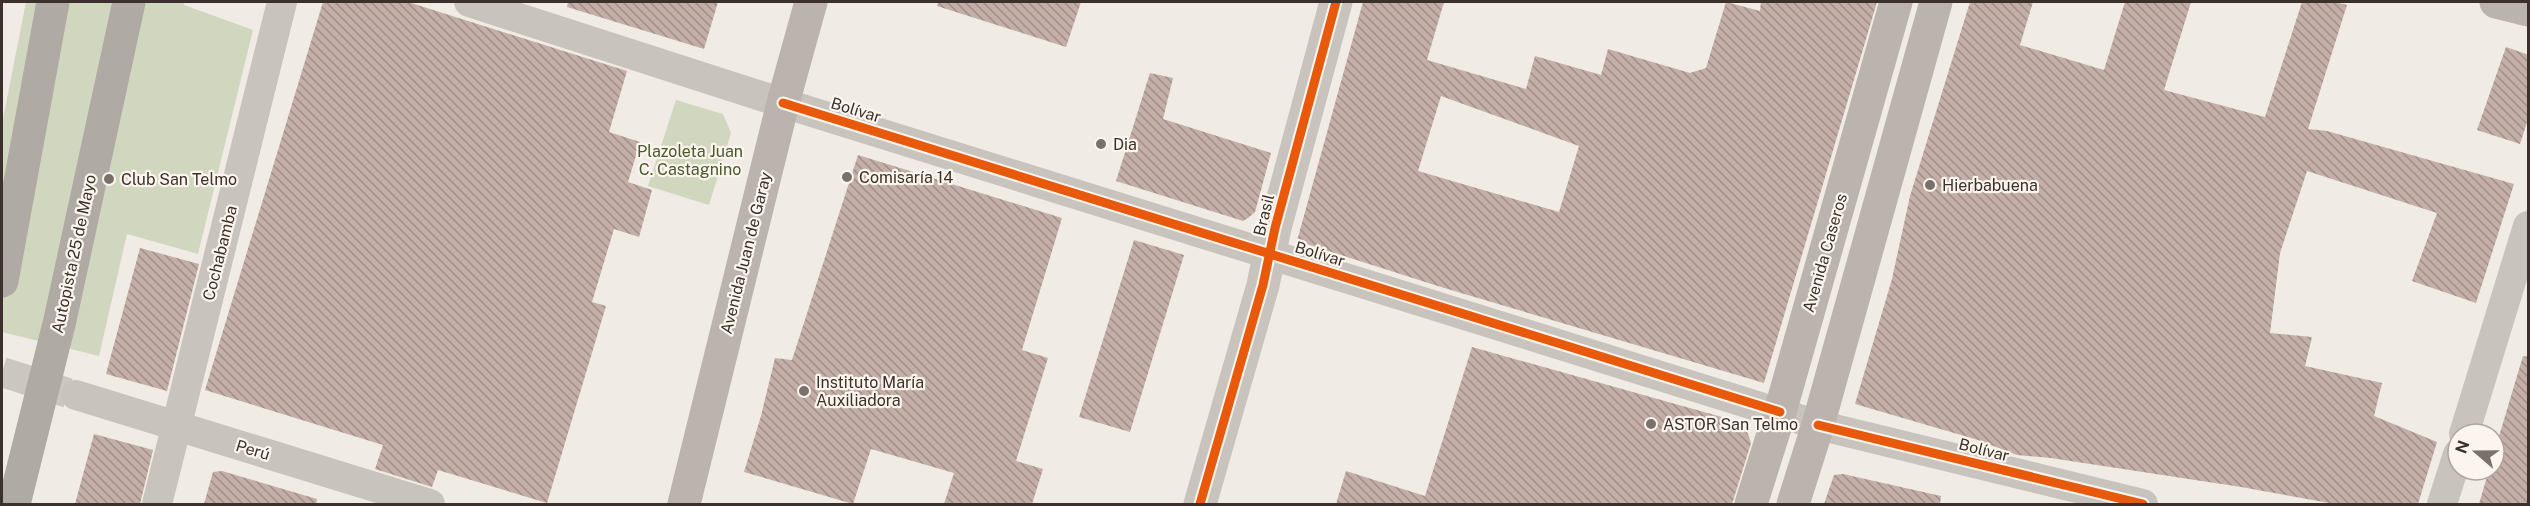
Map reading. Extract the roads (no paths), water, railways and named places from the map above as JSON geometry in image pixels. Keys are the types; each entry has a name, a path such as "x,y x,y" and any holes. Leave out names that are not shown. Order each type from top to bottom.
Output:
{"highway":[{"path":"44,49 47,2"},
{"path":"2,281 53,2"},
{"name":"Autopista 25 de Mayo","path":"14,504 60,320 129,2"}],"main road":[{"name":"Avenida Juan de Garay","path":"684,504 783,103 811,2"},
{"name":"Avenida Caseros","path":"1751,504 1780,412 1896,2"},
{"path":"1792,504 1818,425 1936,2"},
{"path":"2496,2 2529,10"}],"street":[{"name":"Cochabamba","path":"157,504 282,2"},
{"name":"Bolívar","path":"469,2 783,103 1818,425 2143,504"},
{"name":"Brasil","path":"1200,504 1263,285 1336,2"},
{"path":"2468,422 2529,226"},
{"name":"Perú","path":"76,395 430,504"},
{"path":"2442,504 2449,482"}],"tunnel":[{"path":"2,372 68,393"}],"place":[{"name":"Dia","path":"1101,144"},
{"name":"Comisaría 14","path":"847,177"},
{"name":"Club San Telmo","path":"109,179"},
{"name":"Hierbabuena","path":"1930,185"},
{"name":"Instituto María Auxiliadora","path":"804,391"},
{"name":"ASTOR San Telmo","path":"1651,424"}],"park label":[{"name":"Plazoleta Juan C. Castagnino","path":"690,160"}]}
